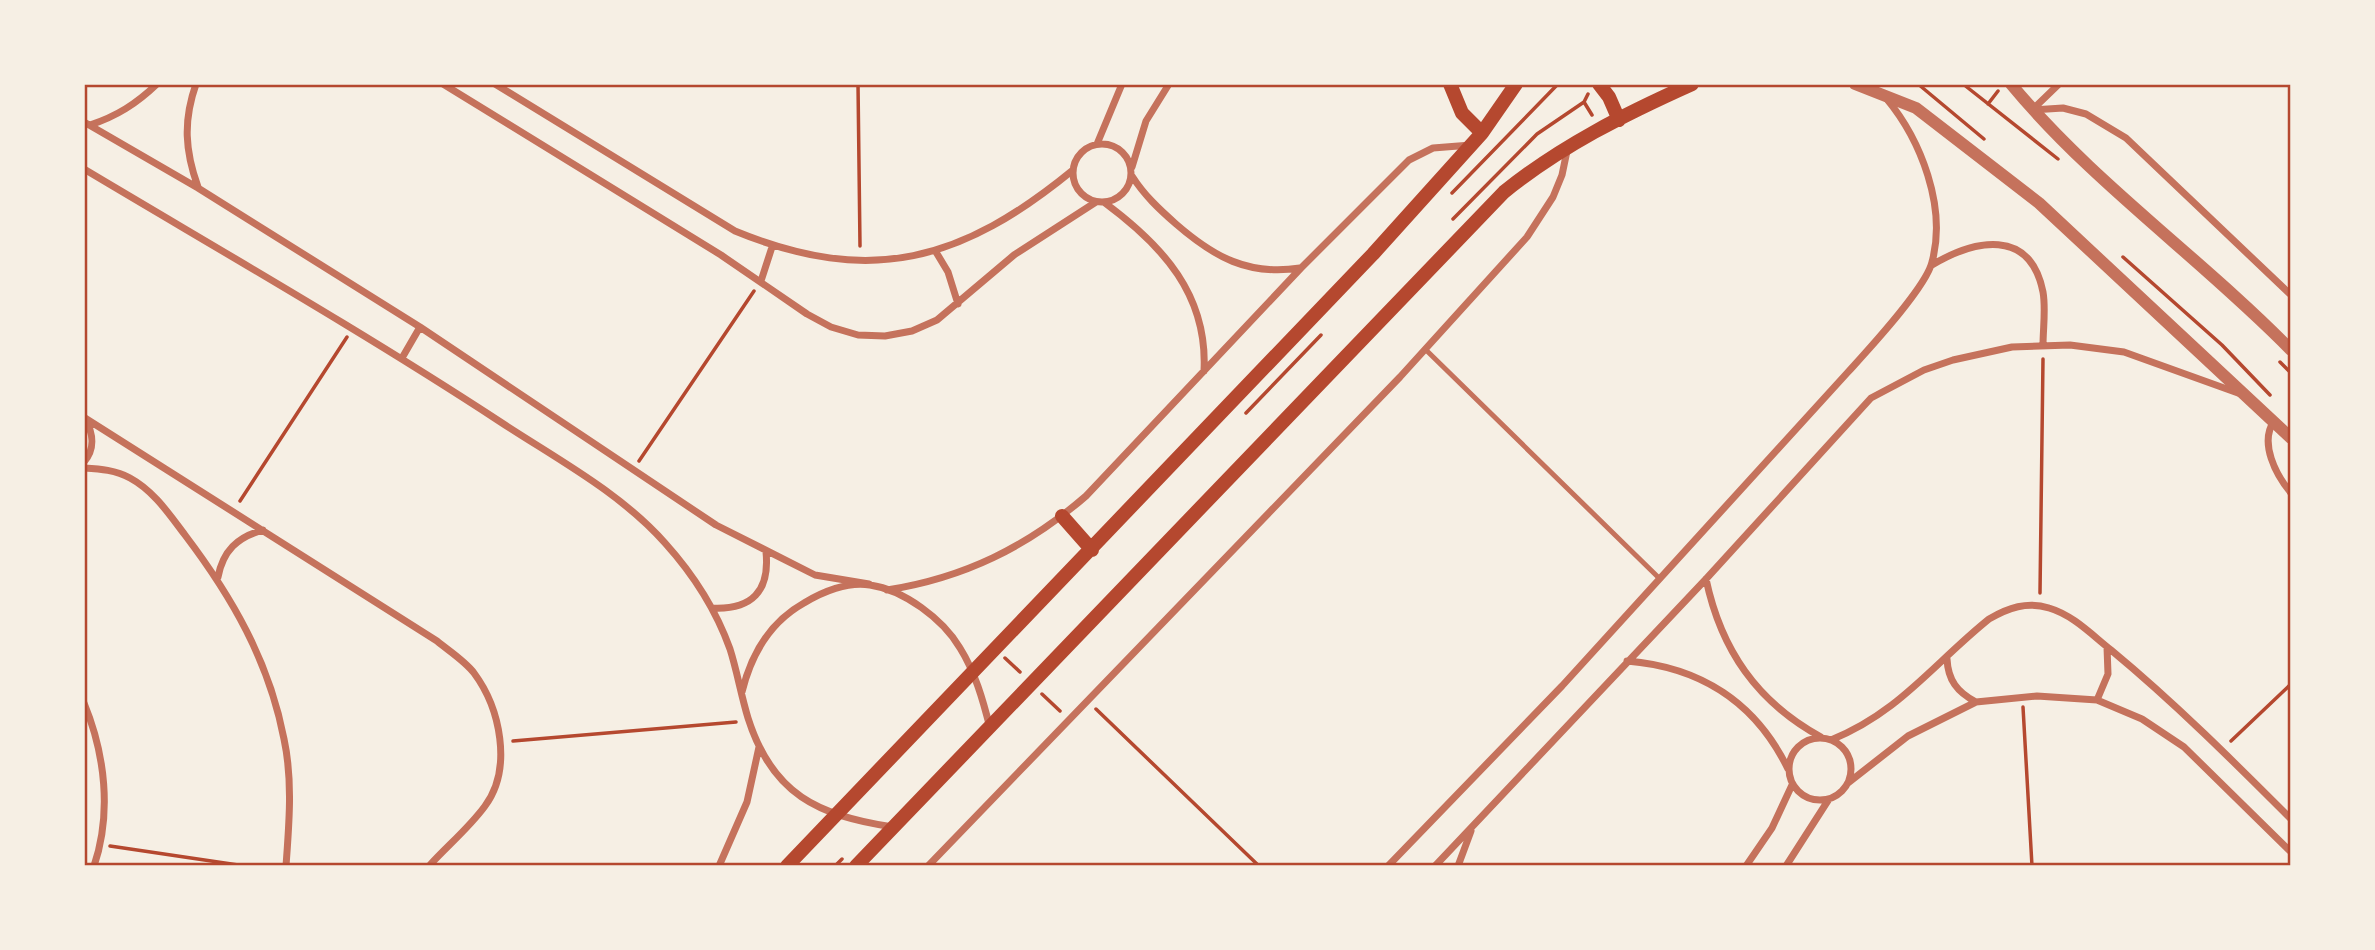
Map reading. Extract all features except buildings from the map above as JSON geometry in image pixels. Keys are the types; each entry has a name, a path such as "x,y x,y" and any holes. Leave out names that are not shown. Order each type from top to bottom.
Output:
{"main road":[{"path":"1450,84 1458,107 1482,133"},
{"path":"787,866 1373,254 1482,133 1516,84"},
{"path":"1599,84 1609,97 1619,120"},
{"path":"856,866 1504,192 1567,147 1692,84"},
{"path":"1062,516 1092,550"}],"street":[{"path":"87,124 127,109 157,84"},
{"path":"196,84 189,104 186,132 189,161 198,188"},
{"path":"443,84 831,327 858,335 885,336 912,331 937,320 1014,255 1101,203 1124,194 1146,121 1169,84"},
{"path":"495,84 735,231 772,247 831,260 860,261 936,252 998,223 1073,170"},
{"path":"1122,84 1097,144 1078,156 1073,179 1081,194 1101,203 1160,252 1190,292 1203,331 1204,371"},
{"path":"1855,84 1882,88 1916,107 2039,203 2291,438"},
{"path":"2011,84 2032,110 2252,310 2291,350"},
{"path":"2032,110 2059,84"},
{"path":"1882,88 1910,134 1929,182 1934,224 1932,265"},
{"path":"2032,110 2063,108 2086,114 2126,138 2291,295"},
{"path":"87,124 198,188 420,327 716,525 815,575 869,584 887,590 934,619 959,647 972,673 990,728"},
{"path":"1097,144 1115,146 1123,152 1152,202 1212,254 1255,269 1301,268"},
{"path":"887,590 938,580 987,562 1037,535 1062,516 1086,496 1301,268 1409,160 1445,145 1471,145"},
{"path":"928,866 1425,349 1541,218 1562,175 1567,147"},
{"path":"84,169 402,358 601,488 634,513 664,541 690,573 712,608 730,650 749,720 773,773 793,793 835,816 894,827"},
{"path":"1388,866 1562,686 1660,579 1878,338 1932,265 1975,244 2008,246 2021,253 2032,264 2043,294 2043,346"},
{"path":"761,281 772,247"},
{"path":"936,252 948,272 958,304"},
{"path":"402,358 420,327"},
{"path":"1434,866 1706,579 1871,398 1924,370 1953,360 2012,347 2084,346 2124,352 2254,401"},
{"path":"85,417 437,640 473,671 493,705 500,742 498,774 487,804 429,866"},
{"path":"84,462 93,444 92,430 85,417"},
{"path":"2274,420 2269,428 2270,456 2275,470 2291,493"},
{"path":"84,468 105,469 129,477 150,492 218,577 242,617 267,676 285,740 291,806 286,866"},
{"path":"218,577 221,561 231,545 247,535 263,530"},
{"path":"712,608 731,609 749,602 762,589 768,570 766,552"},
{"path":"1706,579 1721,635 1741,668 1772,705 1821,737 1831,740 1847,753 1851,763 1848,783"},
{"path":"741,695 747,669 759,646 775,625 795,608 818,595 843,587 869,584"},
{"path":"1831,740 1864,725 1894,706 1974,631 2005,610 2040,606 2062,613 2107,647 2222,750 2291,819"},
{"path":"2097,700 2108,674 2107,647"},
{"path":"1947,659 1951,680 1966,697 1976,702"},
{"path":"1627,662 1678,669 1724,691 1762,725 1788,769 1792,785 1808,799 1829,799 1840,793 1848,783 1908,736 1976,702 2022,697 2097,700 2142,719 2184,747 2291,852"},
{"path":"84,703 99,750 105,797 101,845 94,866"},
{"path":"1788,769 1794,750 1811,739 1821,737"},
{"path":"719,866 747,802 759,747"},
{"path":"1746,866 1772,828 1792,785"},
{"path":"1786,866 1829,799"},
{"path":"1458,866 1473,827"}],"lane":[{"path":"1425,349 1660,579"}],"path":[{"path":"858,84 860,261"},
{"path":"1452,194 1558,84"},
{"path":"1445,228 1537,134 1584,102 1588,93 1585,84"},
{"path":"1988,104 2004,84"},
{"path":"634,469 761,281"},
{"path":"1243,415 1329,326"},
{"path":"234,512 353,328"},
{"path":"2040,606 2043,346"},
{"path":"999,666 1006,658"},
{"path":"1020,673 1029,663"},
{"path":"2222,750 2291,684"},
{"path":"2022,697 2032,866"},
{"path":"1087,700 1259,866"},
{"path":"500,742 749,720"},
{"path":"101,845 245,866"},
{"path":"835,866 848,852"}]}
